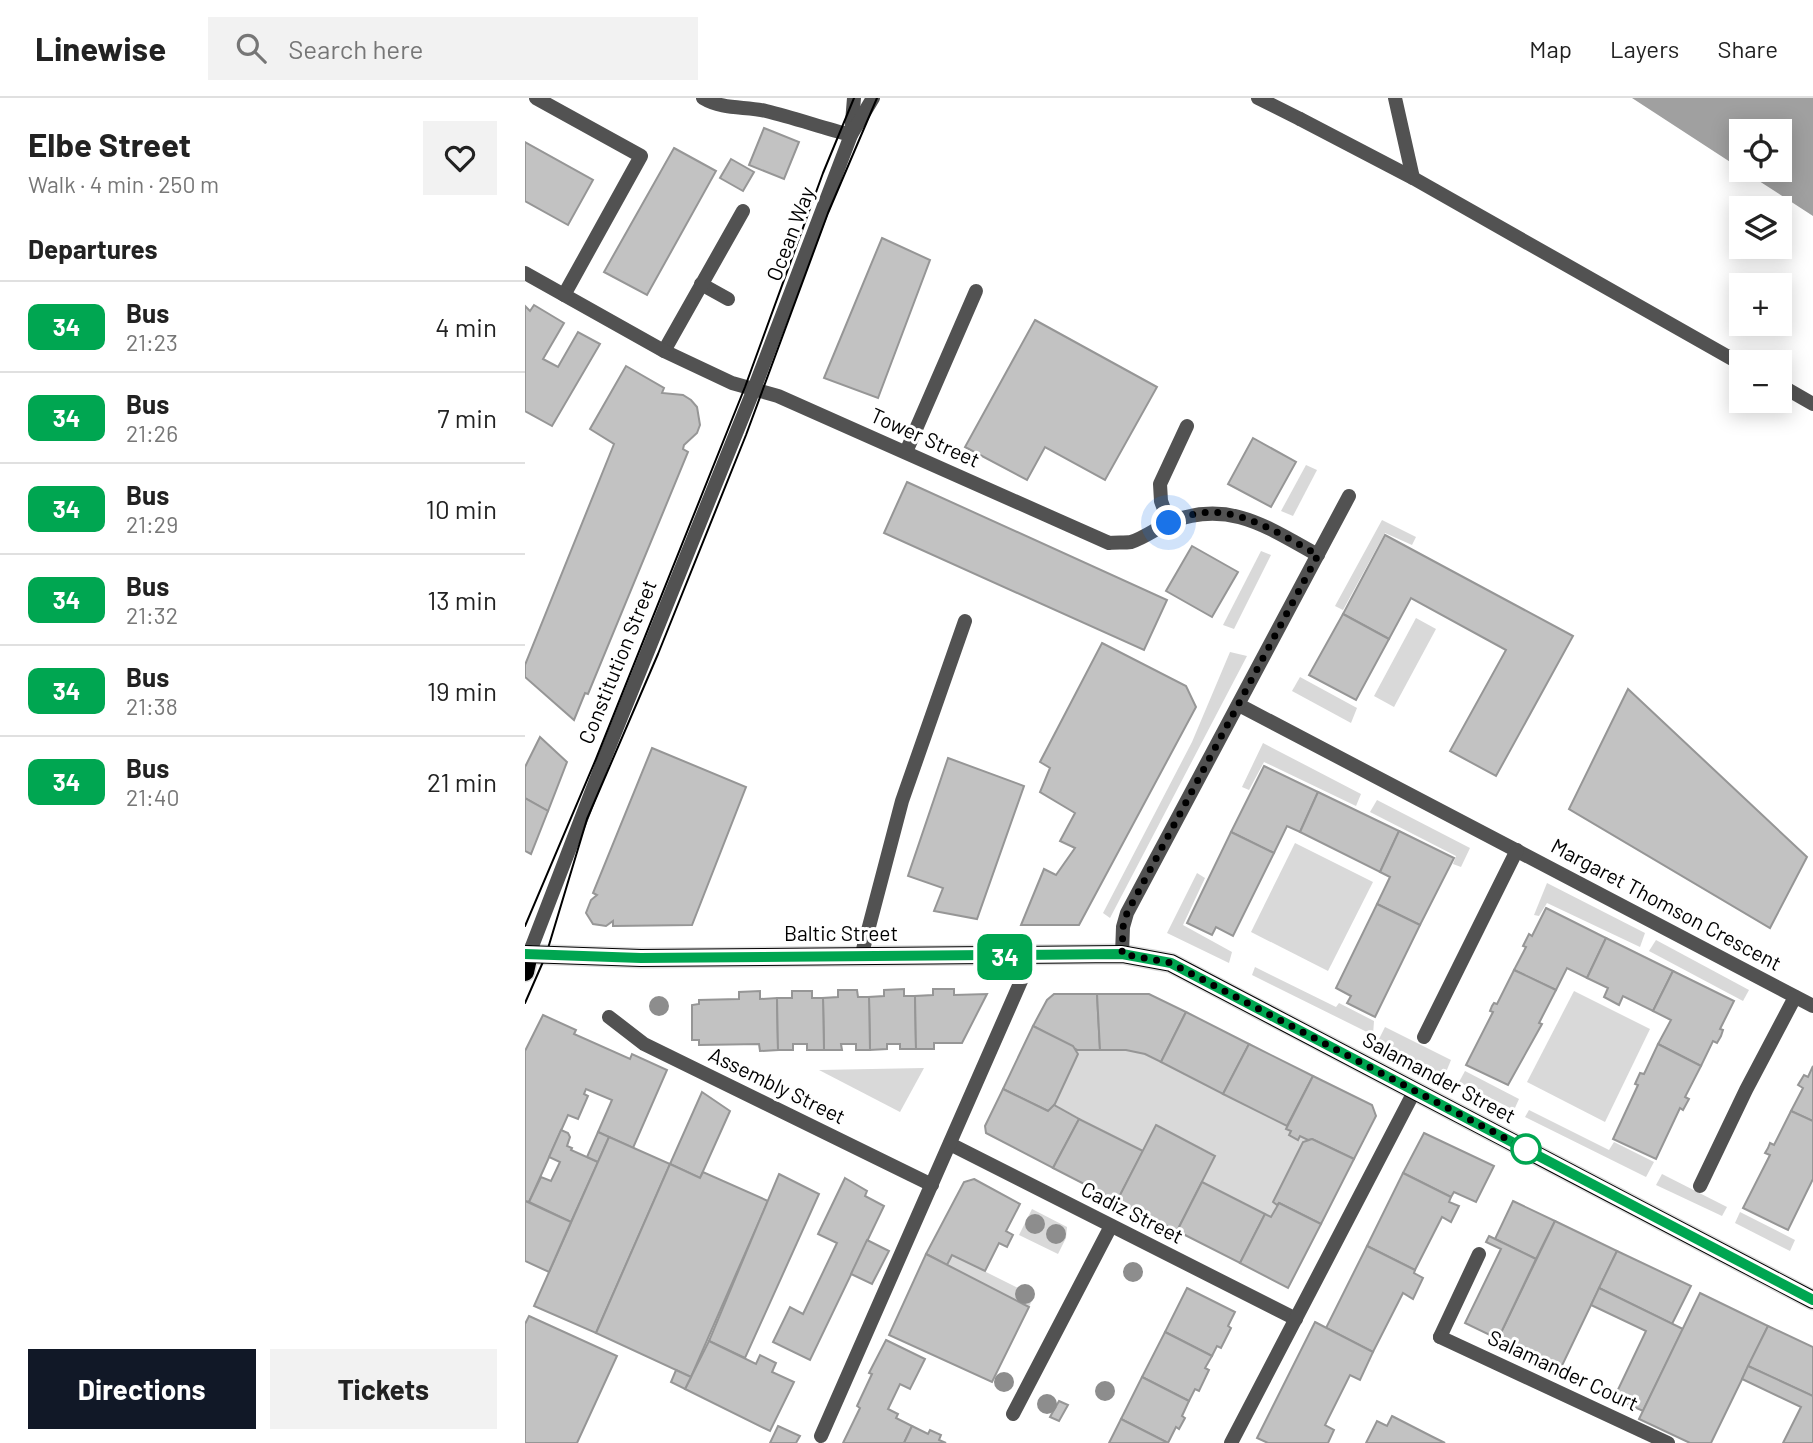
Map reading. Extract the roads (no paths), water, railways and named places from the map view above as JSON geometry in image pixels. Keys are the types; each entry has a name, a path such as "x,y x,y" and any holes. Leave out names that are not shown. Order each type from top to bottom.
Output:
{"main road":[{"name":"Baltic Street","path":"526,960 1122,954 1153,958"},
{"name":"Salamander Street","path":"1153,958 1171,963 1813,1300"}],"street":[{"path":"536,98 641,156 564,295"},
{"path":"703,98 712,104 763,110 851,135 854,98"},
{"name":"Ocean Way","path":"754,389 851,135 873,98"},
{"path":"1258,98 1413,178 1729,357"},
{"path":"1395,98 1413,178"},
{"path":"664,351 743,211"},
{"name":"Tower Street","path":"525,272 664,351 732,383 778,396 1109,543 1130,542 1169,523 1196,514 1223,513 1268,528 1318,555"},
{"path":"702,284 727,299"},
{"path":"906,452 976,291"},
{"name":"Constitution Street","path":"526,960 754,389"},
{"path":"1792,392 1813,404"},
{"path":"1169,523 1161,501 1160,484 1187,426"},
{"path":"1122,954 1123,927 1127,913 1349,496"},
{"path":"861,957 902,801 965,621"},
{"name":"Margaret Thomson Crescent","path":"1239,705 1813,1006"},
{"name":"Margaret Thomson Crescent","path":"1424,1037 1517,850"},
{"path":"821,1436 1032,956"},
{"name":"Margaret Thomson Crescent","path":"1700,1186 1795,997"},
{"name":"Assembly Street","path":"609,1017 644,1044 932,1185"},
{"path":"1231,1443 1415,1090"},
{"name":"Cadiz Street","path":"950,1144 1296,1319"},
{"path":"1013,1414 1111,1226"},
{"name":"Salamander Court","path":"1479,1254 1440,1337 1668,1443"}],"tram line":[{"path":"525,926 596,759 745,387 823,173 854,98"},
{"path":"525,1003 546,955 587,819 658,654 746,435 828,213 877,98"}]}
